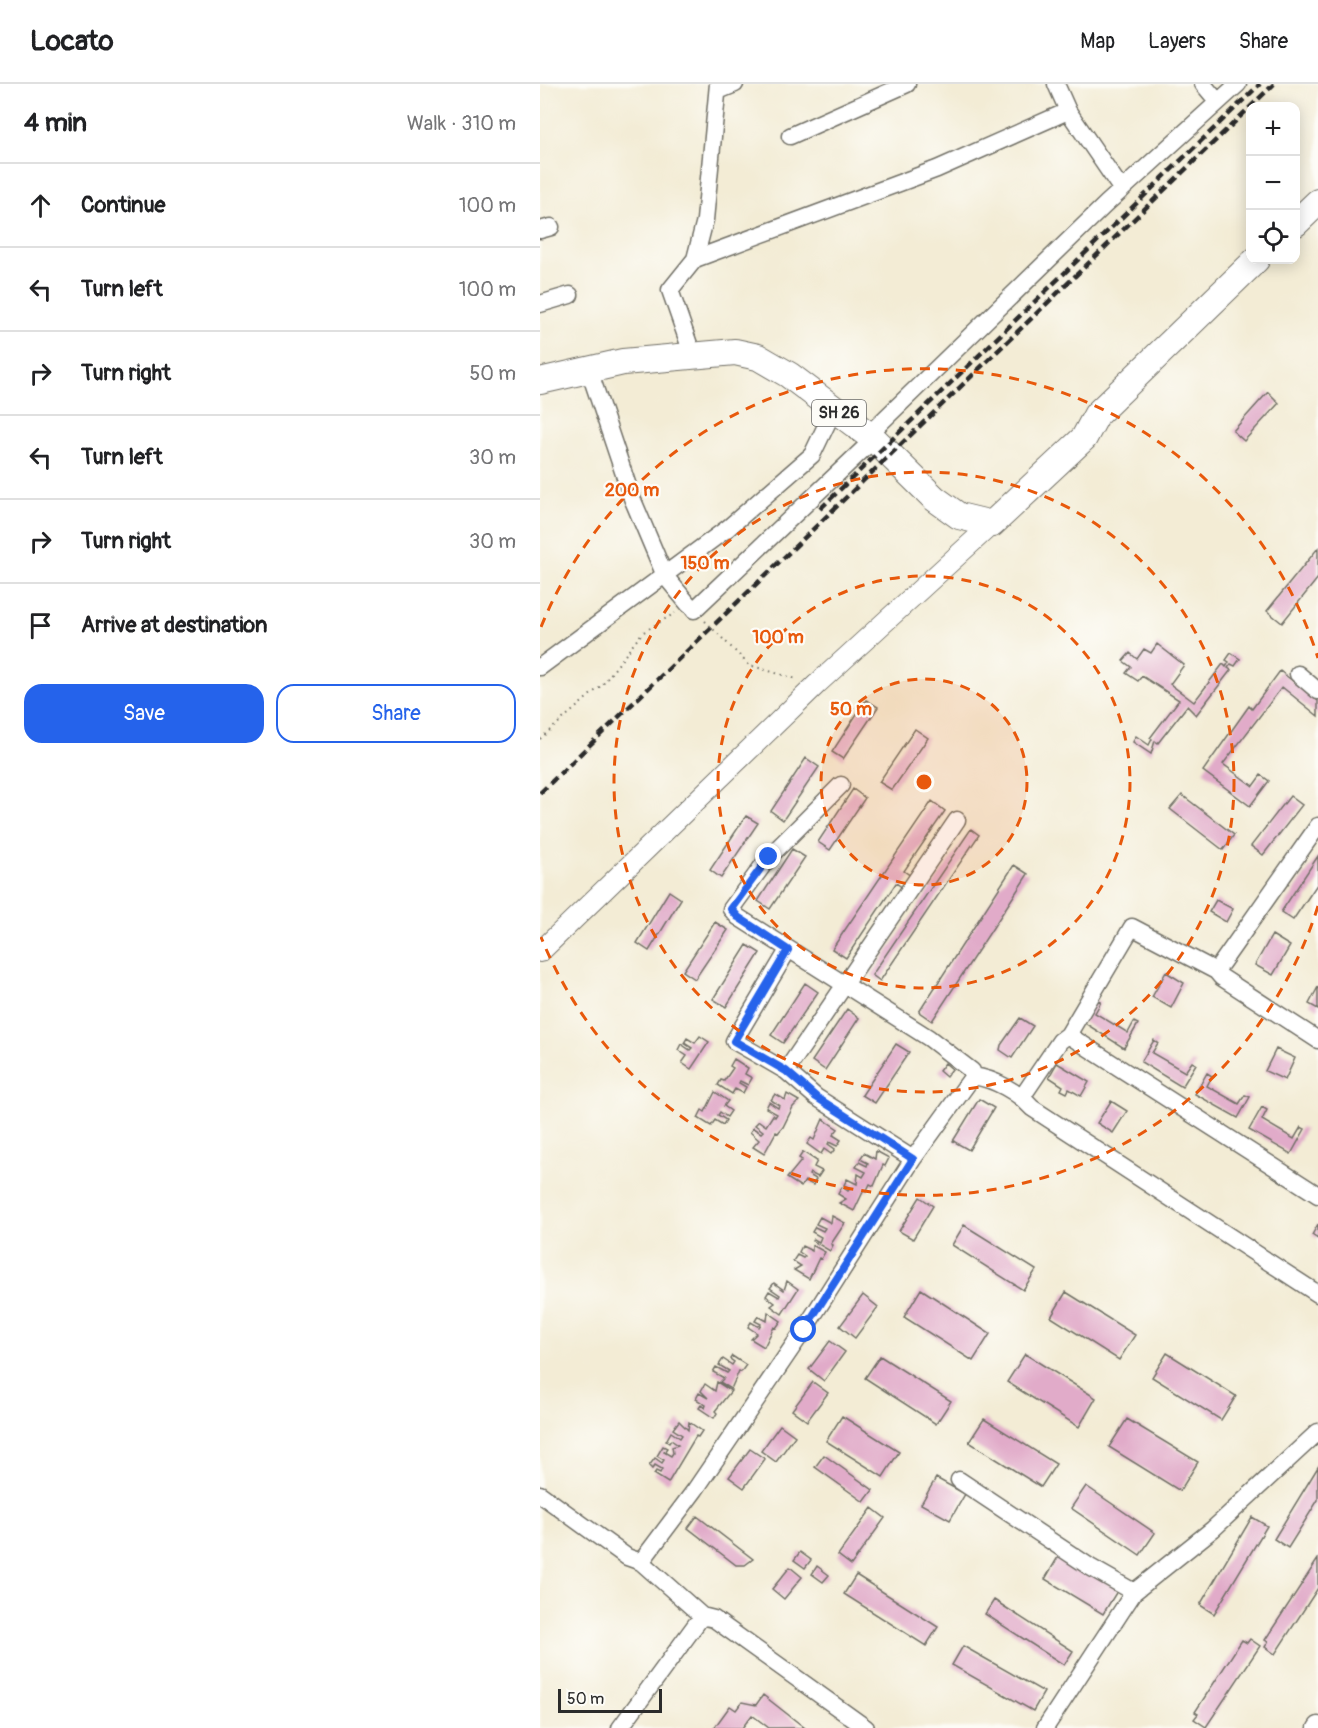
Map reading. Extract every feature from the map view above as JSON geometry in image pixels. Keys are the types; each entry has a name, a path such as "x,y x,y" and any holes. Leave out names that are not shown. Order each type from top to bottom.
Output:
{"main road":[{"path":"1300,219 1318,202"},
{"path":"1300,235 1318,218"},
{"path":"992,524 1084,438 1097,414 1252,264"},
{"path":"1084,438 1098,433 1270,264"},
{"name":"SH 26","path":"540,381 623,362 735,352 758,357 789,375 871,437 934,498 959,516 992,524"}],"street":[{"path":"693,356 670,290 695,260 705,220 718,88 735,84"},
{"path":"790,136 907,84"},
{"path":"1056,84 1068,111 1122,190"},
{"path":"1203,84 1218,102"},
{"path":"590,370 632,498 665,576 692,608 871,437 1122,190 1238,84"},
{"path":"695,260 937,169 1068,111"},
{"path":"540,303 570,296"},
{"path":"540,667 728,528 812,455 834,409"},
{"path":"540,952 817,684 992,524"},
{"path":"1298,674 1318,691"},
{"path":"841,785 769,857 731,909 738,917 788,950 929,1038 972,1071 973,1076"},
{"path":"786,1071 957,820"},
{"path":"1216,971 1318,826"},
{"path":"1022,1097 1060,1041 1068,1035 1132,927 1216,971 1318,1040"},
{"path":"788,950 734,1041 786,1071 816,1097 913,1159"},
{"path":"1068,1035 1318,1195"},
{"path":"973,1076 985,1078 1022,1097 1032,1108 1318,1294"},
{"path":"641,1562 695,1490 804,1330 913,1159 973,1076"},
{"path":"1045,1728 1134,1592 1213,1529 1318,1432"},
{"path":"959,1480 1090,1567 1134,1592"},
{"path":"540,1494 627,1557 641,1562 702,1616 714,1619 866,1728"},
{"path":"620,1728 702,1616"}],"path":[{"path":"540,739 603,684 642,633 692,608 749,665 817,684"}],"building":[{"path":"1268,392 1279,403 1244,441 1233,431"},
{"path":"1318,548 1318,578 1282,623 1267,611"},
{"path":"1157,644 1184,665 1170,684 1194,702 1223,664 1226,667 1229,662 1226,660 1231,653 1240,659 1235,666 1231,664 1228,668 1231,670 1196,715 1187,706 1158,743 1155,741 1151,754 1133,742 1136,736 1149,745 1152,739 1150,738 1179,700 1142,676 1138,681 1126,673 1131,667 1123,661 1130,653 1137,659 1144,649 1151,653"},
{"path":"1280,671 1318,701 1318,716 1282,687 1223,764 1253,786 1261,775 1269,781 1250,806 1203,771 1249,706 1252,709"},
{"path":"866,700 878,707 843,759 832,752"},
{"path":"915,729 928,738 892,790 879,782"},
{"path":"806,758 819,767 783,820 771,811"},
{"path":"853,789 865,798 830,850 818,842"},
{"path":"1182,795 1234,835 1223,850 1170,809"},
{"path":"1290,796 1302,805 1263,855 1251,846"},
{"path":"932,801 945,811 904,871 911,876 903,888 896,883 846,958 832,949"},
{"path":"746,816 758,823 721,878 710,870"},
{"path":"971,829 979,835 880,981 872,975"},
{"path":"792,849 805,857 770,909 758,901"},
{"path":"1318,856 1318,883 1293,920 1281,912"},
{"path":"1014,865 1028,874 932,1021 919,1012"},
{"path":"669,891 681,899 649,951 637,943"},
{"path":"1216,900 1233,909 1226,922 1209,912"},
{"path":"715,922 728,930 695,979 683,971"},
{"path":"1272,935 1290,946 1273,975 1255,965"},
{"path":"747,945 760,953 726,1007 713,999"},
{"path":"1166,972 1184,983 1171,1008 1152,997"},
{"path":"805,983 818,992 783,1043 771,1035"},
{"path":"1318,987 1318,1009 1309,1004"},
{"path":"1096,1000 1101,1002 1095,1013 1128,1033 1134,1022 1138,1024 1124,1048 1083,1022"},
{"path":"847,1009 859,1018 825,1070 812,1061"},
{"path":"1020,1018 1033,1026 1012,1058 1000,1050 1001,1045"},
{"path":"700,1036 709,1042 691,1069 682,1063 687,1056 678,1050 681,1044 690,1050 692,1048 684,1043 687,1038 695,1043"},
{"path":"1154,1040 1158,1043 1152,1053 1185,1072 1192,1062 1196,1064 1182,1087 1141,1062"},
{"path":"896,1044 909,1052 875,1103 862,1095"},
{"path":"1276,1049 1295,1058 1285,1080 1265,1071"},
{"path":"734,1059 748,1068 745,1074 752,1078 748,1085 740,1081 739,1083 746,1087 743,1093 735,1089 732,1094 718,1085 721,1080 724,1081 733,1068 730,1066"},
{"path":"945,1063 952,1069 946,1077 939,1071"},
{"path":"1057,1063 1089,1082 1081,1096 1069,1089 1067,1093 1061,1090 1063,1086 1049,1077"},
{"path":"1207,1073 1212,1076 1207,1086 1239,1104 1245,1095 1250,1097 1238,1118 1195,1094"},
{"path":"715,1092 728,1101 724,1106 731,1111 727,1117 720,1112 718,1115 726,1120 723,1125 715,1120 711,1126 698,1118 702,1110 705,1112"},
{"path":"775,1094 785,1100 787,1094 799,1101 793,1107 783,1127 778,1133 776,1132 764,1154 753,1147 759,1140 750,1132 753,1128 761,1133 763,1131 755,1125 759,1121 766,1126 773,1115 775,1117 777,1114 766,1108 769,1102 778,1108 779,1105 771,1100"},
{"path":"979,1099 994,1108 969,1150 953,1141"},
{"path":"1111,1101 1127,1111 1113,1133 1097,1123"},
{"path":"1262,1107 1267,1110 1262,1120 1294,1139 1301,1127 1305,1129 1291,1154 1249,1130"},
{"path":"823,1119 838,1129 833,1135 841,1140 837,1146 829,1142 828,1144 835,1149 831,1154 824,1149 821,1154 807,1144 811,1138 814,1140"},
{"path":"876,1151 889,1158 885,1166 883,1165 874,1186 870,1184 866,1192 864,1190 854,1211 839,1203 846,1199 838,1194 842,1187 848,1191 850,1188 844,1185 847,1179 857,1184 858,1174 863,1177 866,1172 856,1167 859,1162 867,1166 868,1163 860,1159 864,1153 875,1159"},
{"path":"803,1152 817,1161 814,1167 822,1171 818,1177 810,1173 809,1175 816,1179 813,1185 805,1181 801,1187 787,1178 802,1160 799,1158"},
{"path":"920,1197 933,1206 913,1239 899,1231"},
{"path":"832,1216 845,1223 831,1244 833,1245 830,1251 813,1241 814,1239 819,1242 821,1237 812,1232 815,1227 823,1231 825,1228 816,1224 820,1217 831,1223"},
{"path":"1318,1224 1318,1239 1312,1235"},
{"path":"964,1225 1036,1270 1023,1290 952,1245"},
{"path":"812,1245 825,1252 821,1259 819,1258 809,1279 794,1270 801,1266 793,1261 797,1255 803,1258 805,1256 799,1252 802,1246 812,1251"},
{"path":"787,1281 798,1289 782,1314 771,1306 775,1303 766,1296 769,1291 779,1297 780,1295 770,1288 774,1283 784,1290"},
{"path":"921,1289 990,1334 973,1361 904,1317"},
{"path":"1066,1292 1135,1335 1119,1360 1051,1317"},
{"path":"863,1295 878,1307 855,1338 840,1326"},
{"path":"768,1312 781,1321 776,1328 774,1327 764,1347 751,1339 757,1333 748,1327 751,1322 759,1327 761,1324 755,1321 758,1316 767,1321"},
{"path":"830,1341 845,1352 824,1381 809,1369"},
{"path":"1167,1353 1236,1396 1221,1420 1152,1377"},
{"path":"1025,1354 1096,1398 1079,1427 1007,1382"},
{"path":"732,1356 746,1365 741,1372 739,1371 731,1389 720,1382 724,1378 713,1372 716,1367 727,1373 729,1371 719,1365 723,1359 732,1365 734,1362 730,1359"},
{"path":"880,1356 951,1401 936,1424 865,1378"},
{"path":"717,1382 731,1391 715,1411 717,1413 714,1418 699,1408 701,1405 705,1408 706,1405 696,1399 699,1393 708,1398 701,1391 705,1384 715,1391"},
{"path":"813,1382 828,1393 807,1421 792,1410"},
{"path":"842,1416 899,1452 883,1477 826,1441"},
{"path":"984,1419 1056,1464 1041,1487 969,1442"},
{"path":"1127,1419 1198,1462 1180,1491 1109,1447"},
{"path":"679,1421 688,1430 689,1422 702,1431 698,1437 696,1436 668,1483 654,1474 656,1471 660,1473 662,1469 655,1465 652,1469 649,1466 655,1458 662,1463 664,1460 657,1456 663,1446 667,1448 664,1452 671,1456 673,1453 672,1447 678,1445 671,1440 669,1443 666,1441 671,1432 680,1438 682,1435 673,1429"},
{"path":"780,1425 795,1436 776,1462 761,1451"},
{"path":"750,1449 765,1459 744,1488 729,1477"},
{"path":"824,1455 873,1490 864,1502 815,1467"},
{"path":"1318,1467 1318,1500 1288,1548 1274,1539"},
{"path":"936,1478 965,1494 950,1520 921,1504"},
{"path":"1086,1486 1155,1533 1140,1555 1071,1508"},
{"path":"872,1508 885,1518 851,1565 838,1555"},
{"path":"697,1516 753,1559 745,1565 736,1565 688,1528"},
{"path":"1252,1517 1267,1526 1214,1614 1200,1605"},
{"path":"800,1552 811,1560 805,1568 794,1560"},
{"path":"1061,1552 1119,1588 1103,1614 1045,1579"},
{"path":"1318,1559 1318,1588 1275,1654 1265,1647 1268,1642 1265,1640"},
{"path":"817,1566 829,1575 823,1582 812,1574"},
{"path":"790,1567 802,1577 784,1599 772,1589"},
{"path":"856,1575 938,1627 926,1646 844,1594"},
{"path":"994,1600 1073,1651 1064,1665 985,1614"},
{"path":"1250,1639 1260,1646 1206,1727 1194,1719 1198,1714 1195,1712 1242,1640 1247,1643"},
{"path":"963,1646 1044,1692 1033,1711 952,1665"},
{"path":"763,1695 805,1728 769,1728 752,1715 742,1728 714,1728 730,1706 736,1710 742,1702 756,1705"}],"railway":[{"path":"820,509 1260,84"},
{"path":"540,793 1274,84"}],"route":[{"path":"769,857 731,909 738,917 788,950 734,1041 786,1071 816,1097 913,1159 804,1330"}]}
